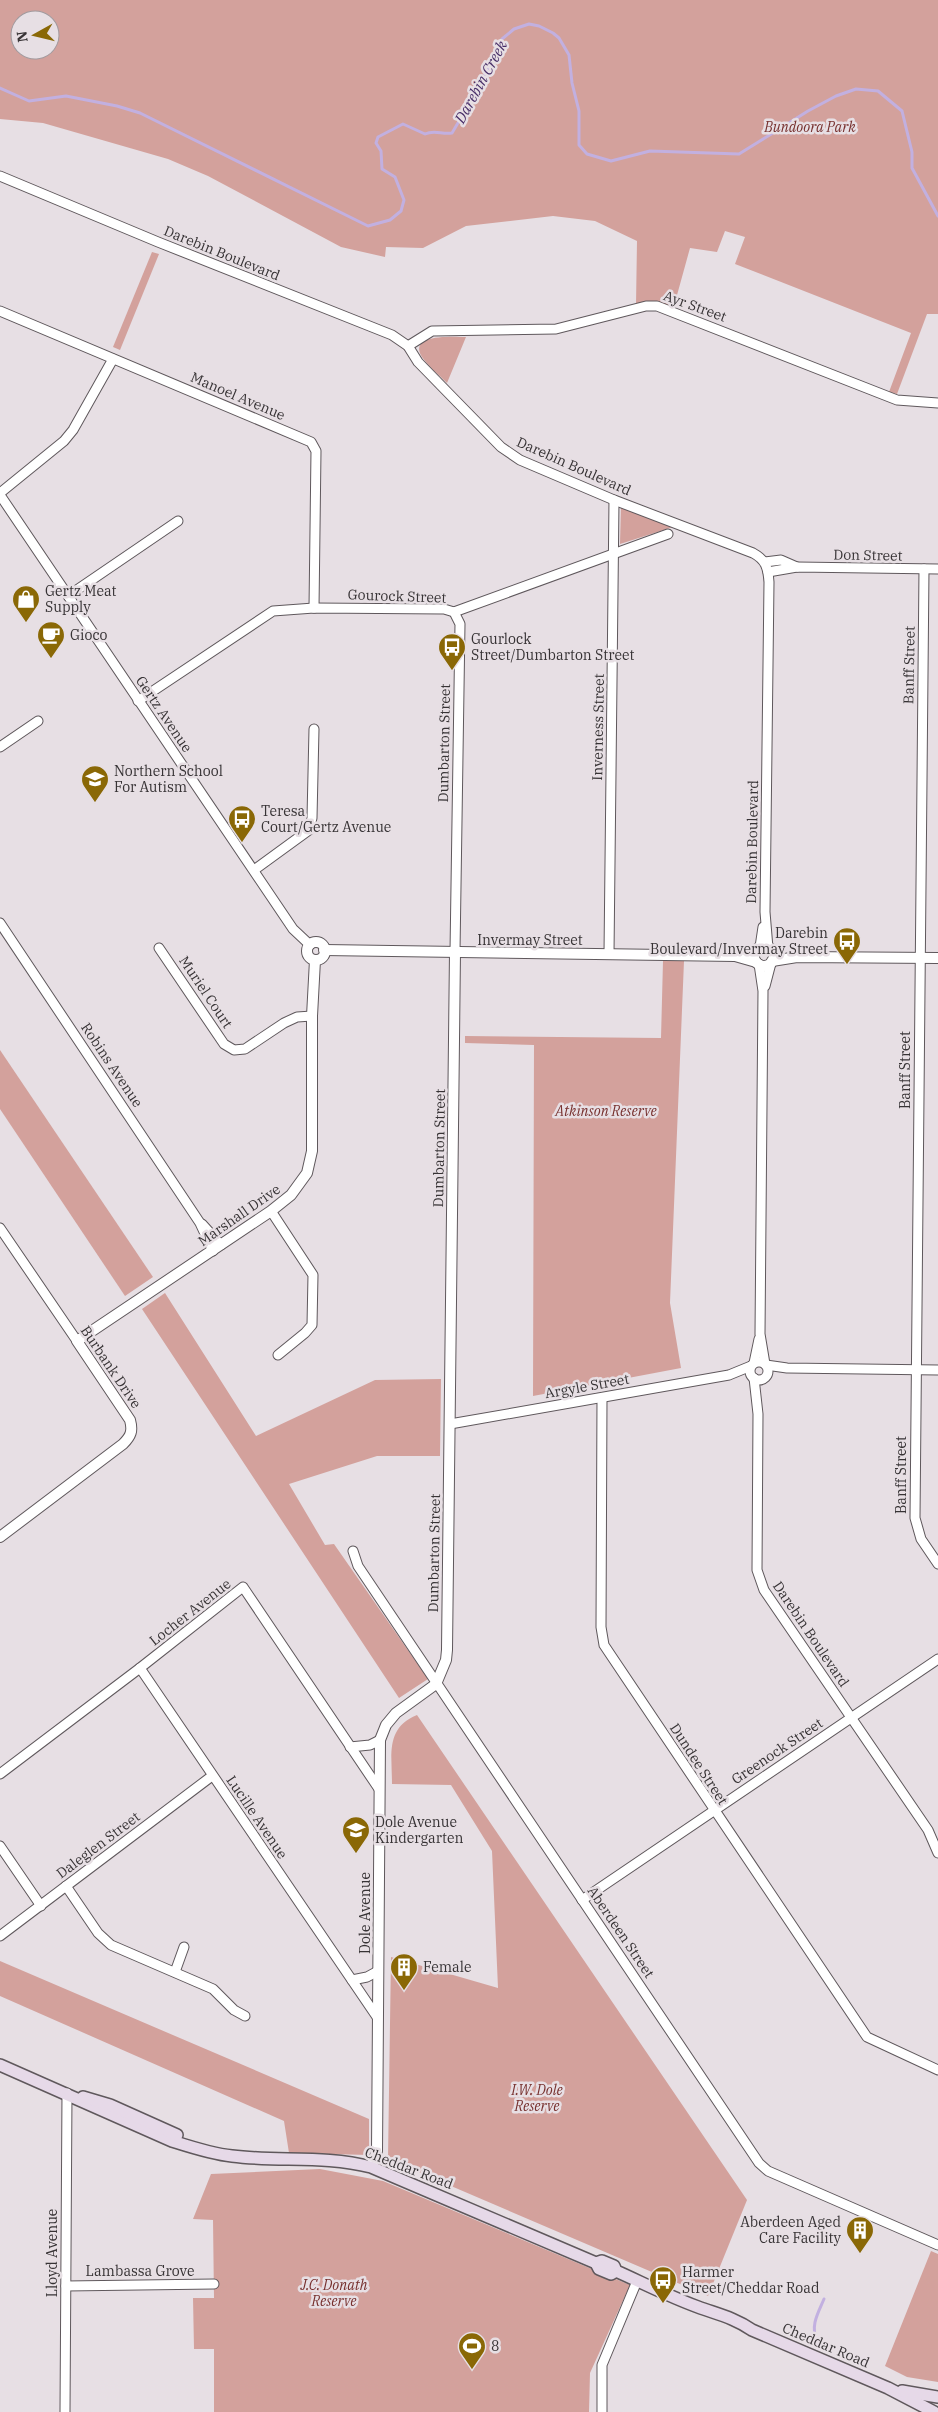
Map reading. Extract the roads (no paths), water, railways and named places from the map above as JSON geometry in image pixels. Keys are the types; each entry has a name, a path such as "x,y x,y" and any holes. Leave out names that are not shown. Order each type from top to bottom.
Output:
{"main road":[{"name":"Cheddar Road","path":"0,2065 67,2093 100,2111 154,2134 200,2149 238,2157 340,2160 371,2167 596,2262 602,2261 614,2266 616,2271 637,2281 700,2308 736,2320 752,2330 888,2388 934,2412"},
{"name":"Cheddar Road","path":"888,2388 938,2397"}],"street":[{"name":"Darebin Boulevard","path":"0,176 158,242 392,335 408,346 418,362 511,454 614,500 753,553 765,562 768,572 760,1334 766,1365"},
{"name":"Ayr Street","path":"408,346 432,330 556,328 646,306 657,306 897,400 938,403"},
{"name":"Manoel Avenue","path":"0,311 312,442 316,451 314,608"},
{"path":"0,494 64,441 73,430 113,359"},
{"name":"Gertz Avenue","path":"0,494 293,929 310,944"},
{"name":"Inverness Street","path":"608,954 614,500"},
{"path":"68,596 178,521"},
{"name":"Gourock Street","path":"138,701 273,611 314,608 444,609 454,612 668,534"},
{"name":"Don Street","path":"765,562 781,560 797,567"},
{"name":"Don Street","path":"768,572 797,567 938,569"},
{"name":"Banff Street","path":"924,569 915,1518 921,1539 938,1564"},
{"name":"Dumbarton Street","path":"436,1684 445,1665 447,1650 454,952 460,624 454,612"},
{"path":"0,747 38,720"},
{"path":"254,870 309,830 312,818 314,729"},
{"name":"Robins Avenue","path":"0,923 217,1248"},
{"path":"319,943 324,950 323,957 315,960 308,955 310,944 319,943"},
{"name":"Muriel Court","path":"159,948 224,1044 234,1050 245,1049 297,1017 312,1016"},
{"name":"Invermay Street","path":"324,950 938,958"},
{"name":"Marshall Drive","path":"77,1341 271,1211 291,1195 307,1173 312,1151 312,1016 315,960"},
{"path":"271,1211 313,1275 312,1325 278,1355"},
{"name":"Burbank Drive","path":"0,1228 130,1420 132,1429 130,1437 123,1444 0,1537"},
{"name":"Darebin Boulevard","path":"752,1365 760,1334"},
{"path":"787,1368 765,1377 753,1378 750,1372 752,1365 760,1362 766,1365 787,1368 938,1370"},
{"name":"Argyle Street","path":"450,1424 729,1375 752,1365"},
{"path":"765,1377 766,1365"},
{"name":"Argyle Street","path":"729,1375 753,1378"},
{"name":"Darebin Boulevard","path":"758,1414 765,1377"},
{"name":"Darebin Boulevard","path":"753,1378 758,1414 757,1570 759,1581 936,1843 938,1853"},
{"name":"Dundee Street","path":"602,1398 601,1627 604,1645 867,2037 938,2070"},
{"name":"Aberdeen Street","path":"353,1551 358,1566 436,1684 759,2162 768,2171 938,2245"},
{"name":"Locher Avenue","path":"0,1774 243,1587 379,1789"},
{"name":"Greenock Street","path":"582,1900 938,1659"},
{"name":"Lucille Avenue","path":"140,1668 377,2017"},
{"name":"Dole Avenue","path":"371,2167 376,2151 380,1740 386,1725 396,1713 436,1684"},
{"path":"350,1747 370,1745 380,1740"},
{"name":"Daleglen Street","path":"0,1936 212,1776"},
{"path":"0,1846 41,1906"},
{"path":"66,1886 98,1933 110,1945 213,1989 234,2010 245,2016"},
{"path":"175,1972 184,1947"},
{"path":"352,1980 367,1977 378,1971"},
{"name":"Lloyd Avenue","path":"65,2412 67,2093"},
{"path":"602,2412 602,2365 637,2281"},
{"name":"Lambassa Grove","path":"66,2286 214,2284"}],"waterway":[{"name":"Darebin Creek","path":"0,88 29,101 66,96 117,106 140,113 368,226 390,220 401,211 404,200 395,177 382,169 381,151 376,143 378,137 403,124 425,134 432,132 452,133 478,89 502,39 514,29 529,24 539,26 553,33 559,38 569,55 572,83 579,111 579,145 587,154 611,161 650,151 739,154 836,96 856,89 878,91 902,111 912,152 912,168 938,216"},
{"path":"817,2341 814,2330 817,2314 824,2299"}],"place":[{"name":"Gertz Meat Supply","path":"26,623"},
{"name":"Gioco","path":"51,659"},
{"name":"Gourlock Street/Dumbarton Street","path":"452,671"},
{"name":"Northern School For Autism","path":"95,803"},
{"name":"Teresa Court/Gertz Avenue","path":"242,843"},
{"name":"Darebin Boulevard/Invermay Street","path":"847,965"},
{"name":"Dole Avenue Kindergarten","path":"356,1854"},
{"name":"Female","path":"404,1991"},
{"name":"Aberdeen Aged Care Facility","path":"860,2254"},
{"name":"Harmer Street/Cheddar Road","path":"663,2304"},
{"name":"8","path":"472,2370"}],"park label":[{"name":"Bundoora Park","path":"810,127"},
{"name":"Atkinson Reserve","path":"606,1111"},
{"name":"I.W. Dole Reserve","path":"537,2098"},
{"name":"J.C. Donath Reserve","path":"334,2294"}]}
